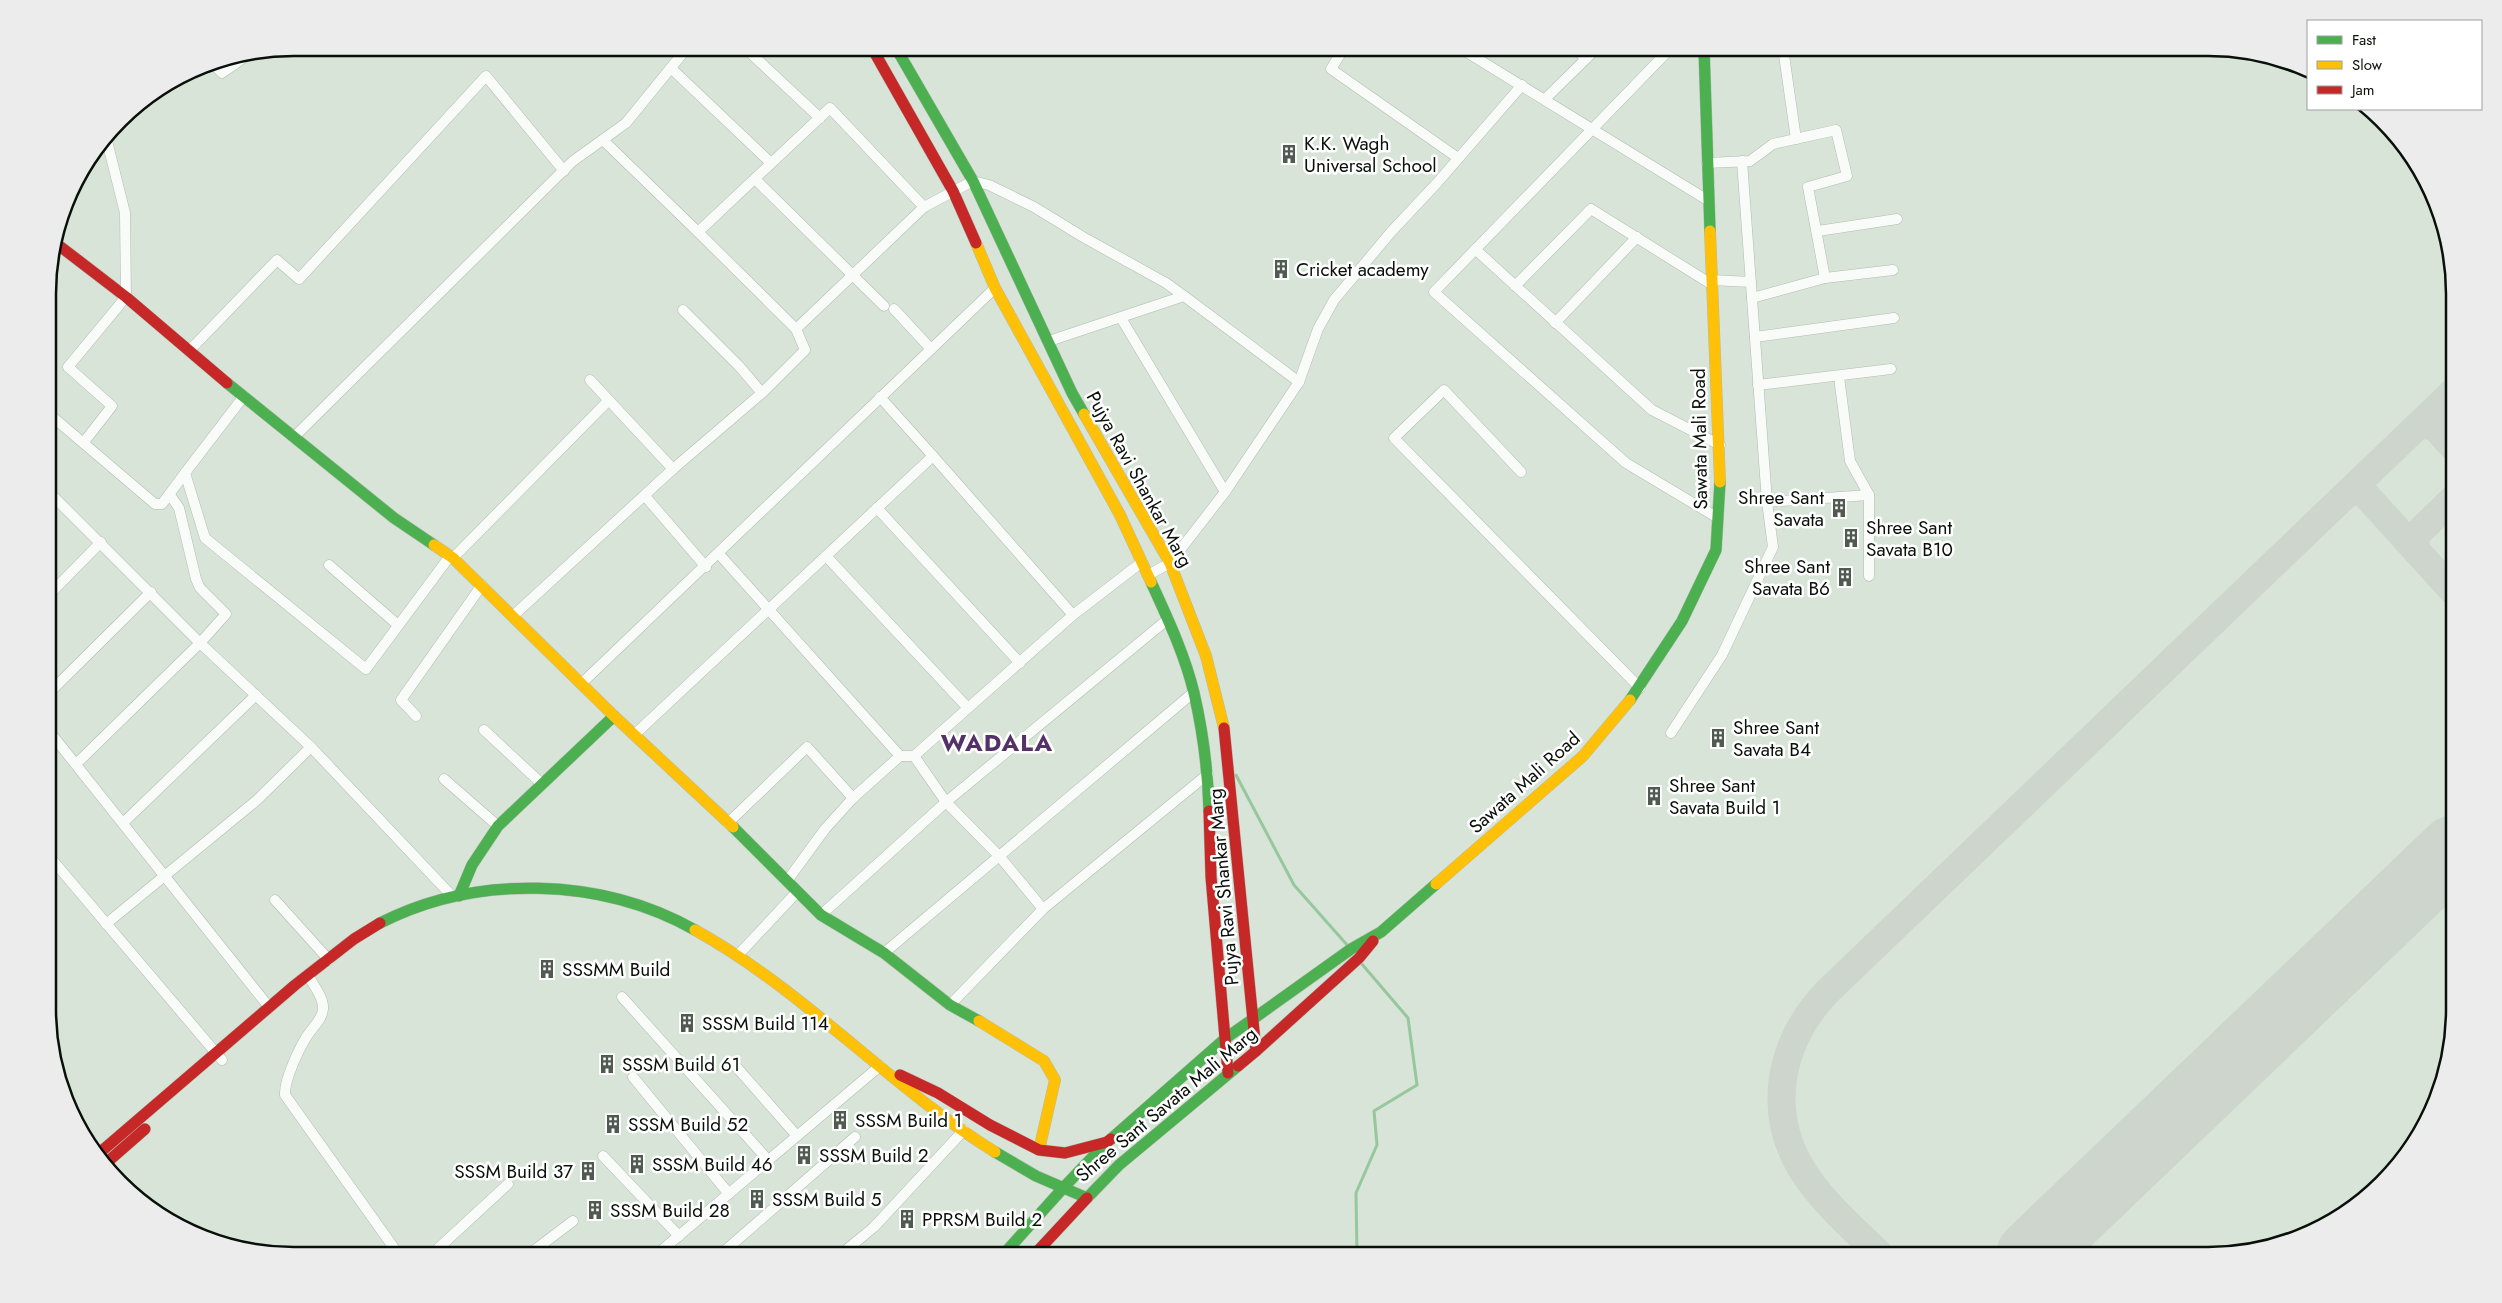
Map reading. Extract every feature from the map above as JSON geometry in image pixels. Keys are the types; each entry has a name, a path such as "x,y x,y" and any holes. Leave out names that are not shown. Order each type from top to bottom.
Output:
{"main road":[{"path":"877,56 953,191 995,288 1120,515 1168,619 1194,692 1208,774 1211,877 1228,1073"},
{"name":"Pujya Ravi Shankar Marg","path":"901,56 973,181 1072,393 1170,563 1206,656 1224,729 1256,1051"},
{"name":"Sawata Mali Road","path":"1253,1019 1351,949 1381,932 1582,756 1640,688 1682,621 1716,550 1721,471 1711,282 1704,56"},
{"path":"61,247 126,297 188,351 394,518 452,557 514,615 614,716 728,823 821,915 884,953 950,1004 1009,1038 1044,1061 1055,1080 1039,1150"},
{"path":"455,896 472,865 498,826 614,716"},
{"name":"Shree Sant Savata Mali Marg","path":"110,1160 269,1006 295,985 309,977 371,927 400,914 455,896 535,887 589,892 641,904 674,917 739,954 926,1104 964,1130 1029,1172 1087,1198 1119,1165 1256,1051 1359,958 1381,932"},
{"name":"Shree Sant Savata Mali Marg","path":"103,1151 300,990 309,977"},
{"name":"Shree Sant Savata Mali Marg","path":"880,1066 938,1093 990,1125 1039,1150 1065,1153 1107,1142 1226,1038 1253,1019"},
{"path":"1010,1247 1107,1142"},
{"path":"1042,1247 1087,1198"}],"street":[{"path":"294,437 573,161 626,123 681,56"},
{"path":"754,56 820,118"},
{"path":"1339,56 1331,69 1458,158"},
{"path":"1473,56 1593,128 1708,201"},
{"path":"1663,56 1434,292 1626,463 1718,518"},
{"path":"1784,56 1796,140"},
{"path":"1546,99 1586,58"},
{"path":"218,69 222,73 237,63"},
{"path":"671,68 771,163"},
{"path":"188,351 277,260 299,279 486,76 564,171"},
{"path":"1148,575 1170,563 1225,492 1299,382 1318,329 1334,300 1391,232 1522,85"},
{"path":"698,232 830,108 924,206"},
{"path":"1707,163 1750,161 1773,144 1836,130 1847,176 1808,187 1818,231 1825,278"},
{"path":"514,615 645,496 673,468 762,393 805,350 796,329 602,140"},
{"path":"84,442 112,406 68,367 126,297 125,212 108,145"},
{"path":"1671,733 1722,655 1773,547 1767,502 1742,161"},
{"path":"755,179 852,275 889,307 931,349"},
{"path":"796,329 924,206 973,181 989,185 1034,207 1166,283 1299,382"},
{"path":"1515,286 1591,209 1711,282 1751,282"},
{"path":"1818,231 1897,219"},
{"path":"1555,323 1636,237"},
{"path":"1475,249 1652,410 1720,445"},
{"path":"1752,298 1825,278 1893,270"},
{"path":"582,683 995,288"},
{"path":"1049,342 1184,296"},
{"path":"683,310 739,366 762,393"},
{"path":"1122,318 1225,492"},
{"path":"1755,337 1894,318"},
{"path":"1758,385 1839,377 1890,369"},
{"path":"1839,377 1850,462 1869,495 1869,576"},
{"path":"590,380 607,402 673,468"},
{"path":"1521,472 1444,390 1394,438 1640,688"},
{"path":"56,419 154,504 162,504 244,396"},
{"path":"880,397 1073,615"},
{"path":"184,473 205,538 366,669 452,557 607,402"},
{"path":"634,735 933,456"},
{"path":"76,764 200,643 226,614 198,584 182,529 179,508 170,495"},
{"path":"1767,502 1869,495"},
{"path":"645,496 706,566"},
{"path":"56,500 101,542 200,643 311,747 455,896"},
{"path":"877,508 1020,663"},
{"path":"56,589 101,542"},
{"path":"719,554 900,756"},
{"path":"826,556 967,707"},
{"path":"787,881 826,828 853,798 900,756 914,756 1073,615 1142,562"},
{"path":"329,565 398,625"},
{"path":"416,716 401,700 482,586"},
{"path":"56,686 150,592"},
{"path":"821,915 946,802 1168,619"},
{"path":"884,953 1194,692"},
{"path":"123,823 256,695"},
{"path":"484,730 542,784"},
{"path":"56,740 269,1006"},
{"path":"106,924 257,800 311,747"},
{"path":"728,823 807,747 853,798"},
{"path":"914,756 946,802 1000,857 1042,909"},
{"path":"950,1004 1042,909 1208,774"},
{"path":"444,779 498,826"},
{"path":"56,864 219,1056"},
{"path":"739,954 797,892"},
{"path":"275,900 329,960"},
{"path":"309,977 321,998 323,1008 320,1018 298,1056 285,1088 285,1095 393,1247"},
{"path":"622,997 768,1160"},
{"path":"732,1062 797,1136"},
{"path":"666,1247 880,1066"},
{"path":"633,1077 729,1194"},
{"path":"850,1247 874,1227 964,1130"},
{"path":"731,1247 855,1137"},
{"path":"603,1156 679,1236"},
{"path":"441,1247 508,1184"},
{"path":"540,1247 573,1221"}],"waterway":[{"path":"1236,775 1294,885 1348,946"},
{"path":"1357,1247 1356,1193 1377,1145 1374,1111 1417,1085 1408,1018 1361,963"}],"taxiway":[{"path":"1872,1247 1833,1209 1809,1180 1795,1156 1786,1132 1782,1107 1782,1082 1797,1034 1811,1012 1828,991 2446,399"},
{"path":"2420,424 2435,427 2446,439"},
{"path":"2351,491 2364,493 2446,583"},
{"path":"2414,548 2417,534 2446,506"}],"runway":[{"path":"2039,1247 2446,858"}],"traffic: fast":[{"path":"901,56 973,181 1072,393 1084,414"},
{"path":"1704,56 1710,231"},
{"path":"227,383 394,518 434,545"},
{"path":"1630,700 1682,621 1716,550 1720,482"},
{"path":"1151,582 1181,650 1194,693 1208,782 1209,811"},
{"path":"459,896 472,865 498,826 614,716"},
{"path":"733,827 821,915 884,953 950,1005 979,1021"},
{"path":"1253,1019 1351,949 1381,932 1436,884"},
{"path":"380,923 417,907 456,896 497,890 538,888 579,892 620,900 658,912 695,930"},
{"path":"1111,1139 1226,1038 1253,1019"},
{"path":"995,1152 1036,1176 1087,1198 1119,1165 1238,1066"},
{"path":"1064,1187 1107,1142"},
{"path":"1010,1247 1064,1187"}],"traffic: slow":[{"path":"1710,231 1720,482"},
{"path":"976,243 995,288 1120,515 1151,582"},
{"path":"1084,414 1170,563 1206,656 1224,728"},
{"path":"434,545 453,558 614,716 733,827"},
{"path":"1436,884 1583,756 1630,700"},
{"path":"695,930 735,954 773,981 919,1098 995,1152"},
{"path":"979,1021 1044,1061 1055,1080 1039,1150"}],"traffic: jam":[{"path":"877,56 953,191 976,243"},
{"path":"61,247 126,297 227,383"},
{"path":"1224,728 1256,1051 1238,1066"},
{"path":"1209,811 1211,877 1228,1073"},
{"path":"102,1150 295,985 354,939 380,923"},
{"path":"1256,1051 1359,958 1373,941"},
{"path":"900,1075 938,1093 990,1125 1039,1150 1065,1153 1107,1142 1111,1139"},
{"path":"110,1160 145,1129"},
{"path":"1041,1247 1087,1198"}],"place":[{"name":"K.K. Wagh Universal School","path":"1289,154"},
{"name":"Cricket academy","path":"1281,269"},
{"name":"Shree Sant Savata","path":"1839,508"},
{"name":"Shree Sant Savata B10","path":"1851,538"},
{"name":"Shree Sant Savata B6","path":"1845,577"},
{"name":"Shree Sant Savata B4","path":"1718,738"},
{"name":"Shree Sant Savata Build 1","path":"1654,796"},
{"name":"SSSMM Build","path":"547,969"},
{"name":"SSSM Build 114","path":"687,1023"},
{"name":"SSSM Build 61","path":"607,1064"},
{"name":"SSSM Build 1","path":"840,1120"},
{"name":"SSSM Build 52","path":"613,1124"},
{"name":"SSSM Build 2","path":"804,1155"},
{"name":"SSSM Build 46","path":"637,1164"},
{"name":"SSSM Build 37","path":"588,1171"},
{"name":"SSSM Build 5","path":"757,1199"},
{"name":"SSSM Build 28","path":"595,1210"},
{"name":"PPRSM Build 2","path":"907,1219"}],"district":[{"name":"WADALA","path":"997,743"}]}
